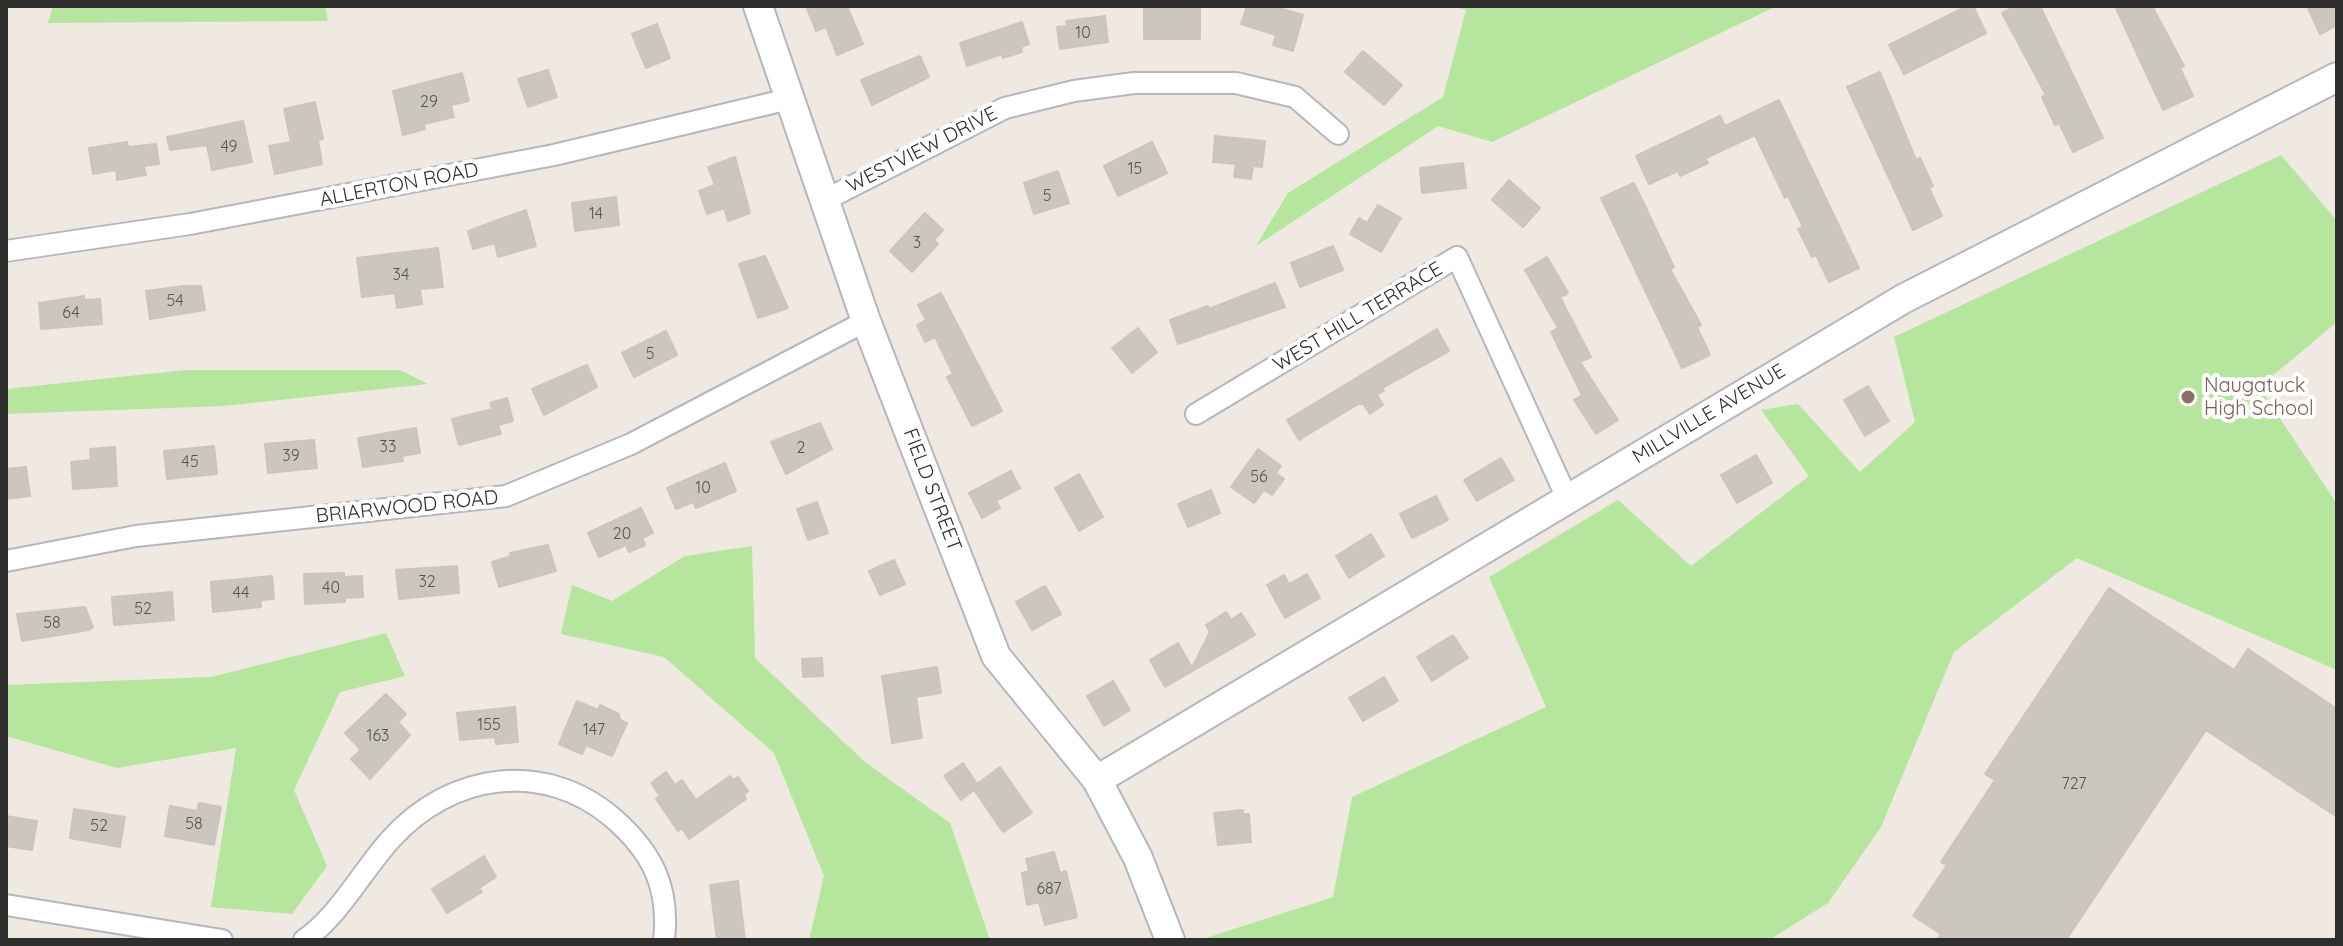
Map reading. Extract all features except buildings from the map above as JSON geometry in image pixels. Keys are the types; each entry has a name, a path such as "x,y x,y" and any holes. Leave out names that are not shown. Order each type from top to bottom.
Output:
{"street":[{"name":"FIELD STREET","path":"758,6 827,199 866,321 996,656 1097,780 1138,858 1170,940"},
{"name":"MILLVILLE AVENUE","path":"1097,780 1903,299 2337,77"},
{"name":"WESTVIEW DRIVE","path":"827,199 1005,108 1074,91 1134,83 1236,83 1295,97 1338,134"},
{"name":"ALLERTON ROAD","path":"6,251 190,224 554,155 789,99"},
{"name":"WEST HILL TERRACE","path":"1196,414 1457,257 1567,498"},
{"name":"BRIARWOOD ROAD","path":"6,561 136,536 506,496 631,444 866,321"},
{"path":"304,940 330,914 393,836 422,811 469,787 513,778 551,783 590,798 623,826 653,860 662,889 664,940"},
{"path":"6,905 222,940"}],"green space":[{"path":"53,6 325,6 328,21 48,23"},
{"path":"1453,6 1777,6 1492,142 1438,126 1256,246 1288,193 1443,97 1466,10"},
{"path":"2281,155 2337,221 2337,322 2259,387 2337,504 2337,670 2077,558 1954,652 1881,827 1828,903 1769,940 1200,940 1333,897 1352,797 1546,707 1489,577 1618,500 1691,566 1809,476 1761,410 1798,404 1860,472 1915,422 1894,337"},
{"path":"186,370 400,370 428,384 223,406 6,414 6,389"},
{"path":"752,546 755,658 865,762 950,823 990,940 809,940 824,876 774,753 664,657 561,634 572,585 612,601 685,556"},
{"path":"386,633 405,676 340,692 294,790 327,866 292,914 211,907 236,748 117,768 6,736 6,685 211,677"}],"place":[{"name":"Naugatuck High School","path":"2188,397"}]}
